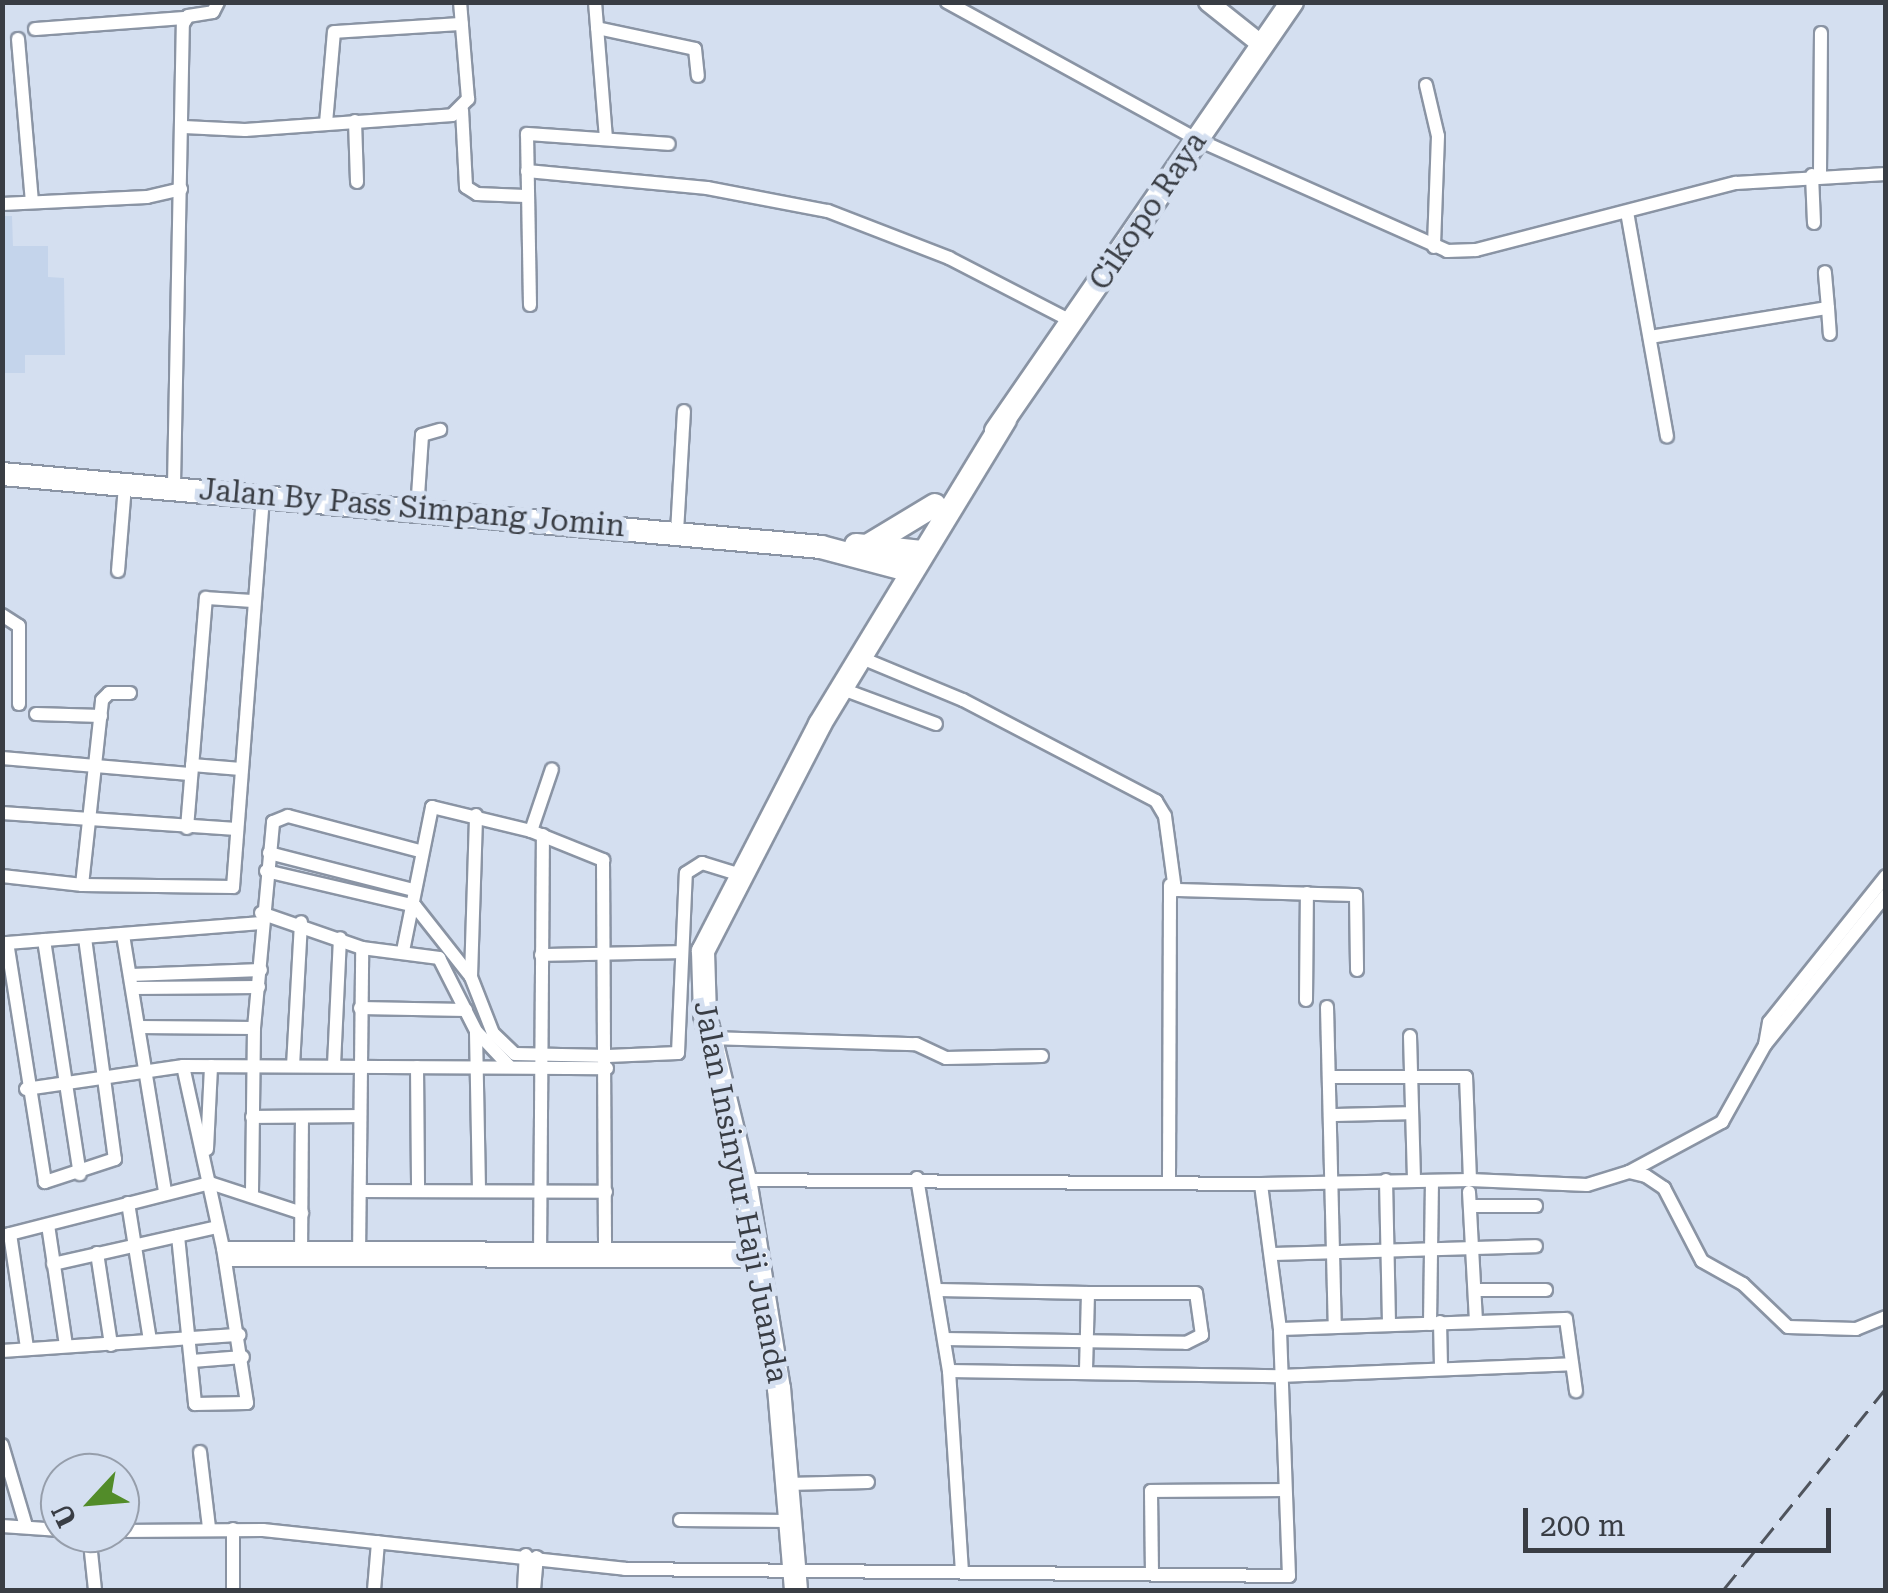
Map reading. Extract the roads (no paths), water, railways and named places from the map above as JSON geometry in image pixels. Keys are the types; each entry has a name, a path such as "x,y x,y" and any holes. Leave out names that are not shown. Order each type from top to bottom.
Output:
{"highway":[{"name":"Cikopo Raya","path":"909,560 1292,2"},
{"name":"Cikopo Raya","path":"909,560 935,505 1005,420"},
{"name":"Jalan By Pass Simpang Jomin","path":"2,474 125,485 174,485 263,498 866,550 909,560"},
{"path":"885,588 878,566 866,550 935,505"},
{"name":"Jalan Insinyur Haji Juanda","path":"796,1580 759,1255 745,1180 709,1038 703,951 885,588 909,560"},
{"name":"Jalan Insinyur Haji Juanda","path":"820,724 864,659 909,560"}],"main road":[{"path":"1208,2 1262,44"}],"street":[{"path":"35,29 186,18 213,12 218,2"},
{"path":"460,2 468,99 462,110 466,187 477,194 525,196"},
{"path":"595,2 606,138"},
{"path":"947,2 1196,139 1434,247 1476,250 1736,184 1816,175 1886,174"},
{"path":"174,485 186,18"},
{"path":"326,123 334,32 462,24"},
{"path":"597,28 695,49 698,76"},
{"path":"1814,223 1820,32"},
{"path":"18,38 32,201"},
{"path":"1426,85 1438,136 1434,247"},
{"path":"184,127 446,117 462,110"},
{"path":"355,122 357,182"},
{"path":"530,306 525,196 529,133 669,144"},
{"path":"527,171 708,188 828,211 949,258 1073,322"},
{"path":"2,204 148,197 181,189"},
{"path":"1626,212 1667,436"},
{"path":"1825,272 1830,334"},
{"path":"1650,337 1828,308"},
{"path":"676,532 684,410"},
{"path":"417,511 422,435 440,430"},
{"path":"118,571 125,485"},
{"path":"2,876 82,886 233,887 263,498"},
{"path":"187,828 206,598 254,600"},
{"path":"2,615 20,626 19,704"},
{"path":"864,659 963,700 1156,801 1165,816 1170,885 1169,1180"},
{"path":"845,690 936,724"},
{"path":"82,886 105,695 130,693"},
{"path":"36,714 100,716"},
{"path":"2,758 191,770 242,769"},
{"path":"540,1255 541,955 537,833 552,770"},
{"path":"404,951 420,851 432,807 537,833 602,860 608,1062 605,1255"},
{"path":"2,813 236,829"},
{"path":"471,977 476,815"},
{"path":"252,1192 254,1028 261,970 261,918 273,822 288,816 420,851"},
{"path":"269,853 413,890"},
{"path":"266,870 414,906 471,977 500,1042 516,1054 540,1060 608,1062 678,1053 680,952 688,868 702,863 740,874"},
{"path":"1765,1045 1768,1022 1886,876"},
{"path":"1170,885 1197,896 1356,895 1356,970"},
{"path":"1306,1000 1307,893"},
{"path":"1470,1192 1587,1185 1628,1172 1669,1147 1709,1134 1737,1103 1765,1045 1886,895"},
{"path":"85,938 115,1160 80,1174 42,1179 6,946 261,918 301,922 362,948 439,958 476,1031 509,1066"},
{"path":"293,1066 301,922"},
{"path":"123,935 165,1192"},
{"path":"334,1065 340,938"},
{"path":"44,940 80,1174"},
{"path":"359,1254 362,948"},
{"path":"541,955 680,952"},
{"path":"132,982 261,970"},
{"path":"132,982 259,987"},
{"path":"1327,1007 1334,1326"},
{"path":"360,1008 466,1010"},
{"path":"139,1027 254,1028"},
{"path":"476,1031 480,1191"},
{"path":"1410,1036 1414,1179"},
{"path":"709,1038 916,1044 946,1058 1042,1056"},
{"path":"26,1089 183,1066 509,1066 540,1060"},
{"path":"178,1236 192,1339 195,1405 243,1404 250,1400 243,1357 183,1066"},
{"path":"206,1167 211,1066"},
{"path":"417,1067 418,1190"},
{"path":"1329,1077 1468,1080 1476,1320"},
{"path":"1331,1115 1411,1114"},
{"path":"252,1117 359,1116"},
{"path":"301,1254 302,1118"},
{"path":"1628,1172 1664,1188 1702,1262 1744,1284 1788,1327 1856,1329 1886,1318"},
{"path":"918,1178 949,1371 962,1570"},
{"path":"745,1180 918,1178 1260,1184 1414,1179 1536,1206"},
{"path":"1386,1180 1389,1325"},
{"path":"1432,1181 1430,1249 1441,1367"},
{"path":"27,1348 6,1235 210,1183 252,1192 302,1213"},
{"path":"140,1530 234,1529 531,1556 625,1569 796,1580 962,1570 1152,1574 1262,1584 1289,1576 1280,1329 1260,1184"},
{"path":"362,1191 606,1192"},
{"path":"128,1203 150,1340"},
{"path":"48,1225 66,1345"},
{"path":"53,1264 136,1242 217,1227"},
{"path":"1271,1254 1536,1246"},
{"path":"97,1253 112,1345"},
{"path":"224,1254 759,1255"},
{"path":"938,1290 1196,1293 1202,1323 1194,1342 1088,1337 944,1339"},
{"path":"1475,1290 1546,1290"},
{"path":"1086,1370 1088,1293"},
{"path":"1280,1329 1566,1318 1576,1391"},
{"path":"2,1351 239,1336"},
{"path":"192,1361 243,1357"},
{"path":"949,1371 1086,1370 1279,1376 1572,1364"},
{"path":"2,1445 26,1526"},
{"path":"200,1452 209,1528"},
{"path":"787,1484 868,1482"},
{"path":"1152,1574 1146,1498 1151,1491 1284,1490"},
{"path":"680,1520 788,1521"},
{"path":"2,1526 40,1528"},
{"path":"233,1590 234,1529"},
{"path":"374,1590 378,1542"},
{"path":"91,1553 94,1590"},
{"path":"524,1590 531,1556"},
{"path":"531,1556 534,1590"}],"railway":[{"path":"1723,1590 1886,1388"}]}
